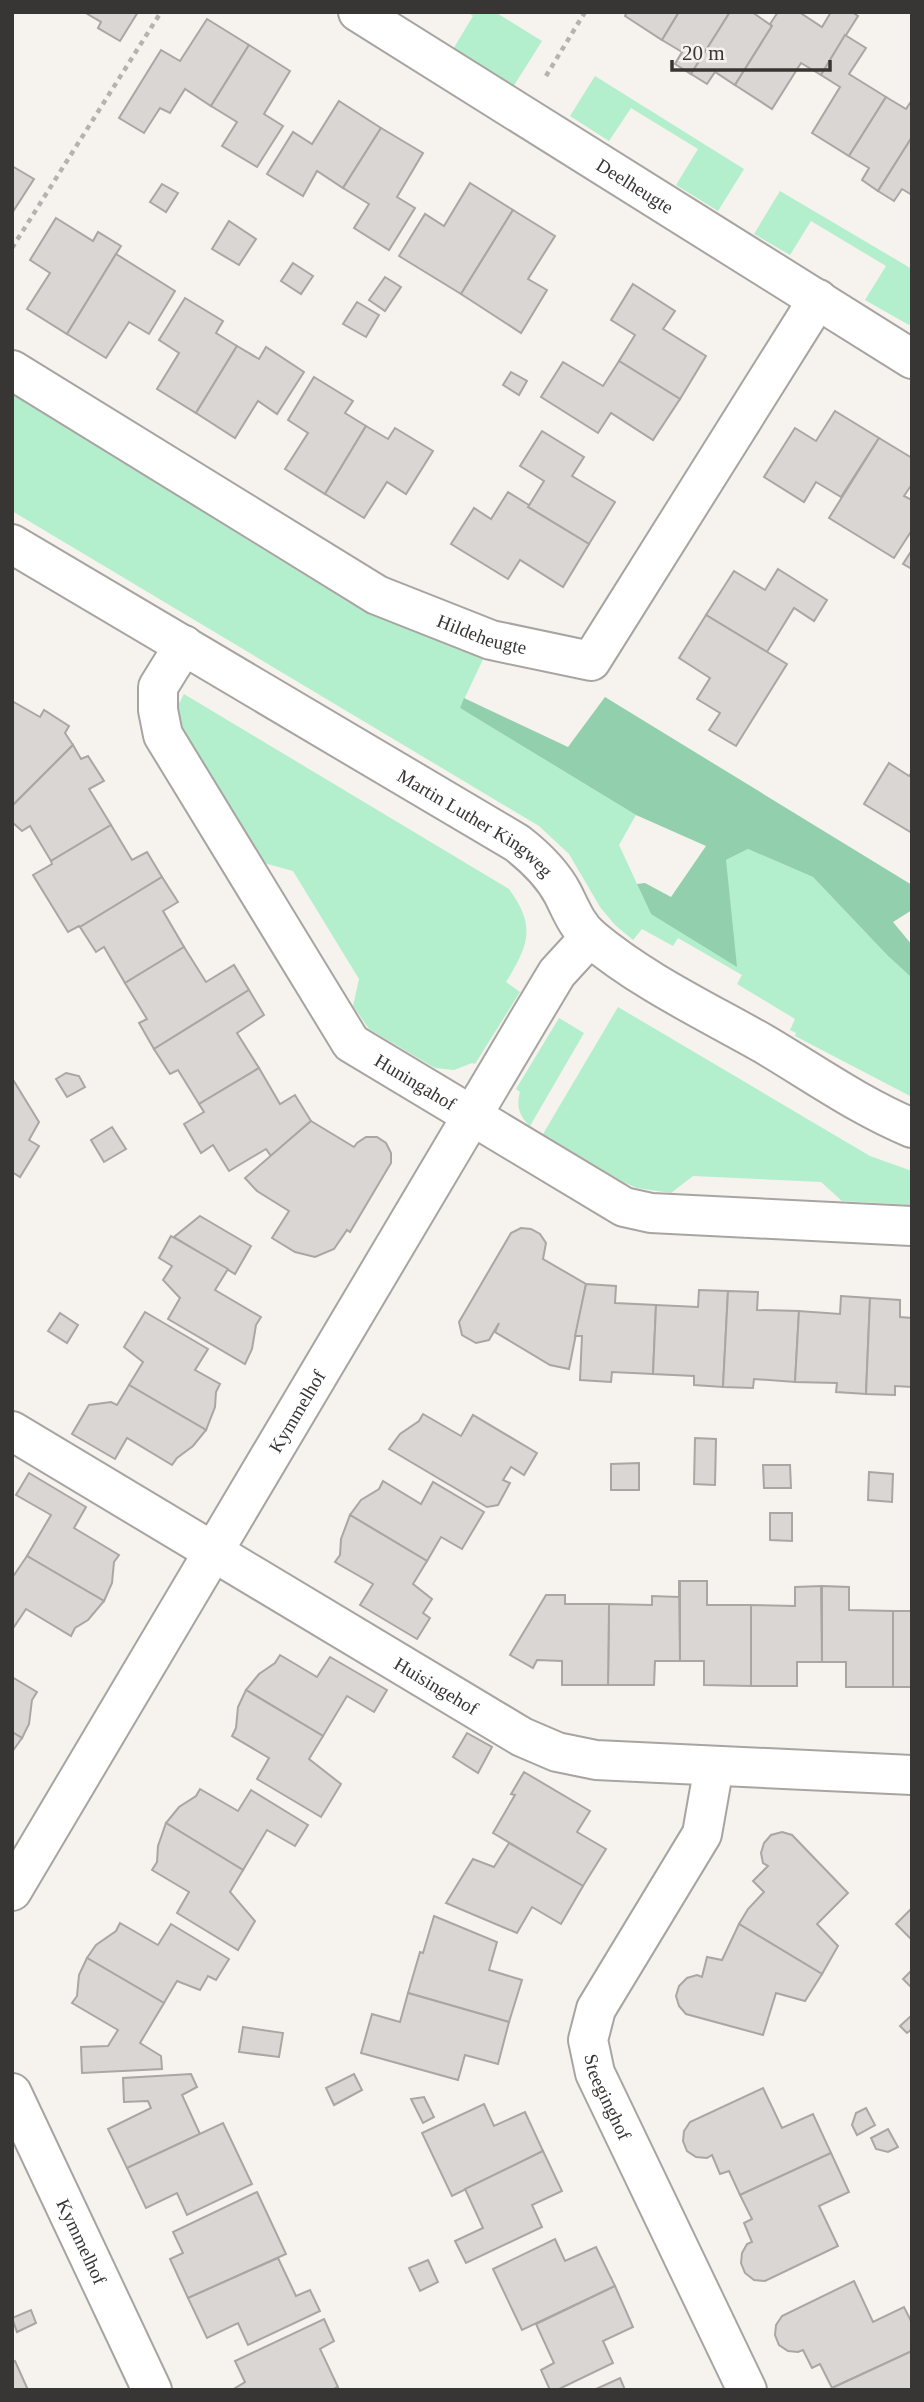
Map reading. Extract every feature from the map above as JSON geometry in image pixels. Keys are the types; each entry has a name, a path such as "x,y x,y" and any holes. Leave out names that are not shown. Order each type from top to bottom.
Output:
{"street":[{"name":"Deelheugte","path":"358,12 912,359"},
{"name":"Hildeheugte","path":"12,370 377,595 491,640 591,661 818,299"},
{"name":"Martin Luther Kingweg","path":"12,544 523,848 551,875 574,917 590,937 617,958 833,1088 889,1119 912,1128"},
{"name":"Huningahof","path":"184,645 158,687 158,709 163,735 351,1043 624,1207 651,1213 912,1226"},
{"name":"Kymmelhof","path":"12,1891 558,973 590,937"},
{"name":"Huisingehof","path":"12,1432 522,1737 557,1752 596,1760 912,1774"},
{"name":"Steeginghof","path":"714,1766 702,1834 596,2009 588,2040 596,2073 747,2390"},
{"name":"Kymmelhof","path":"12,2092 152,2390"}],"path":[{"path":"12,248 162,12"},
{"path":"522,116 585,12"}],"green space":[{"path":"467,12 495,12 542,41 513,87 452,51 473,16"},
{"path":"595,76 744,169 718,211 676,185 698,149 631,108 609,141 570,116"},
{"path":"780,191 912,269 912,320 909,325 865,300 886,266 811,221 790,255 754,234"},
{"path":"12,394 365,612 486,653 460,708 636,815 619,845 651,914 726,860 748,849 813,877 912,978 912,1097 795,1036 796,1033 790,1030 795,1019 737,984 742,975 678,938 673,946 642,929 633,940 615,925 600,907 569,854 539,826 12,511"},
{"path":"184,694 509,889 518,902 526,926 524,947 506,982 520,992 475,1064 454,1070 435,1068 369,1029 353,1006 359,979 293,871 264,863 179,722 176,709"},
{"path":"605,697 912,885 912,910 893,922 912,945 912,978 813,877 748,849 726,860 737,967 651,914 637,884 645,883 671,897 706,846 636,815 460,708 464,698 568,747"},
{"path":"618,1007 870,1156 912,1171 912,1205 842,1201 821,1182 693,1176 671,1193 637,1188 543,1134"},
{"path":"559,1018 584,1033 530,1126 519,1110 520,1092 516,1089"}],"building":[{"path":"84,12 138,12 120,41 98,28 101,22"},
{"path":"627,12 679,12 662,40 625,16"},
{"path":"679,12 730,12 691,74 675,64 682,52 662,40"},
{"path":"730,12 752,12 772,26 735,85 715,72 707,84 691,74"},
{"path":"778,12 799,12 822,27 831,12 852,12 858,16 821,75 801,63 772,109 735,85"},
{"path":"207,19 249,45 211,106 185,89 170,113 160,108 144,133 119,118 161,50 180,61"},
{"path":"845,35 866,48 849,74 886,97 849,156 812,133 840,87 821,75"},
{"path":"249,45 290,71 264,114 283,126 257,167 222,146 237,122 211,106"},
{"path":"886,97 906,109 912,100 912,137 878,191 862,180 869,168 849,156"},
{"path":"339,101 381,128 343,188 317,171 303,196 267,174 293,132 312,144"},
{"path":"381,128 423,153 397,197 415,208 389,250 354,228 369,204 343,188"},
{"path":"912,137 912,195 902,189 894,201 878,191"},
{"path":"12,166 34,179 12,213"},
{"path":"470,183 513,210 461,294 399,256 425,214 444,226"},
{"path":"162,184 178,193 166,212 150,202"},
{"path":"513,210 555,236 528,279 547,290 521,333 461,294"},
{"path":"56,218 93,241 98,232 121,246 67,334 27,309 50,273 30,260"},
{"path":"229,221 256,239 239,265 212,249"},
{"path":"116,254 175,291 149,334 129,322 106,358 67,334"},
{"path":"293,263 313,276 301,294 281,281"},
{"path":"385,277 401,287 385,311 369,300"},
{"path":"633,284 675,311 663,329 706,356 680,399 619,361 635,335 611,320"},
{"path":"185,298 223,321 216,333 237,346 196,413 157,389 179,353 159,340"},
{"path":"357,302 379,315 366,337 343,324"},
{"path":"237,346 259,359 266,347 304,372 277,414 258,401 235,438 196,413"},
{"path":"619,361 680,399 653,440 611,413 598,433 541,397 563,362 603,386"},
{"path":"511,372 527,381 519,395 503,385"},
{"path":"314,377 353,401 345,413 366,426 325,494 285,469 308,433 288,420"},
{"path":"835,411 879,438 841,497 816,482 804,502 764,477 795,428 816,441"},
{"path":"366,426 388,439 395,428 433,451 406,494 387,482 364,518 325,494"},
{"path":"542,431 584,457 572,476 615,502 589,544 528,507 544,481 520,466"},
{"path":"879,438 912,458 912,484 904,496 912,500 912,530 894,558 829,518"},
{"path":"508,492 589,544 563,587 520,560 508,579 451,544 474,508 491,519"},
{"path":"912,550 912,569 903,564"},
{"path":"778,569 827,600 814,621 794,608 767,652 706,615 734,571 765,590"},
{"path":"706,615 787,664 736,746 709,730 720,713 697,699 710,678 679,658"},
{"path":"12,701 40,717 44,710 69,726 65,733 73,745 12,806"},
{"path":"73,745 81,759 88,756 104,781 89,789 111,825 51,861 30,826 22,831 12,822 12,806"},
{"path":"889,763 909,776 912,772 912,833 864,804"},
{"path":"111,825 132,860 147,852 162,877 68,932 33,875"},
{"path":"162,877 178,902 163,911 184,947 125,983 104,947 96,952 80,927"},
{"path":"184,947 206,982 234,965 249,990 154,1049 139,1023 147,1019 125,983"},
{"path":"249,990 264,1015 237,1033 259,1068 199,1104 178,1070 170,1074 154,1049"},
{"path":"259,1068 280,1104 295,1095 311,1121 271,1156 266,1149 229,1171 213,1145 201,1153 184,1124 204,1112 199,1104"},
{"path":"66,1073 79,1076 85,1087 67,1097 56,1079"},
{"path":"12,1078 39,1122 29,1140 39,1146 20,1177 12,1172"},
{"path":"311,1121 354,1147 366,1137 377,1137 386,1143 391,1153 391,1163 350,1232 347,1230 334,1249 315,1257 295,1252 272,1238 289,1211 257,1191 245,1178"},
{"path":"112,1127 126,1149 104,1162 91,1140"},
{"path":"200,1216 251,1246 235,1274 174,1237"},
{"path":"521,1228 540,1234 546,1243 543,1259 586,1284 569,1369 550,1365 495,1332 499,1323 489,1340 476,1343 462,1335 459,1322 511,1233"},
{"path":"171,1236 228,1269 215,1290 261,1317 256,1325 252,1349 245,1364 168,1319 180,1298 163,1280 172,1266 159,1258"},
{"path":"586,1284 616,1286 615,1303 656,1305 653,1374 612,1372 611,1382 580,1380 582,1336 575,1336"},
{"path":"699,1290 728,1291 723,1387 694,1385 694,1376 653,1374 656,1305 698,1307"},
{"path":"728,1291 758,1292 757,1310 799,1311 795,1382 754,1379 753,1388 723,1387"},
{"path":"841,1296 870,1298 866,1394 836,1392 837,1383 795,1382 799,1311 840,1314"},
{"path":"870,1298 900,1300 900,1317 912,1318 912,1387 895,1386 895,1395 866,1394"},
{"path":"145,1312 208,1349 195,1370 220,1384 206,1430 129,1385 143,1362 124,1347"},
{"path":"60,1313 78,1325 67,1343 48,1331"},
{"path":"129,1385 206,1430 172,1465 127,1438 115,1459 72,1434 89,1405 111,1402 117,1405"},
{"path":"423,1414 461,1436 473,1415 537,1453 524,1475 511,1467 503,1480 510,1483 498,1505 487,1507 389,1449 400,1434 419,1421"},
{"path":"695,1438 716,1439 715,1485 694,1484"},
{"path":"639,1463 639,1490 611,1490 611,1464"},
{"path":"763,1465 790,1465 791,1488 764,1488"},
{"path":"869,1472 893,1474 892,1502 868,1500"},
{"path":"29,1473 86,1507 74,1528 119,1555 114,1562 112,1583 104,1601 27,1556 51,1515 16,1495"},
{"path":"383,1481 421,1504 433,1482 484,1512 462,1549 441,1537 427,1561 350,1515 361,1500 379,1489"},
{"path":"770,1513 792,1513 792,1541 770,1540"},
{"path":"350,1515 427,1561 413,1584 432,1599 423,1613 430,1618 417,1639 360,1605 373,1584 335,1562 340,1555 341,1539"},
{"path":"27,1556 104,1601 88,1620 75,1628 71,1636 26,1609 12,1630 12,1578"},
{"path":"679,1580 680,1661 655,1661 654,1685 608,1685 609,1604 652,1605 652,1596 679,1597"},
{"path":"680,1581 707,1581 707,1605 751,1605 751,1686 704,1685 704,1661 680,1661"},
{"path":"821,1586 822,1662 797,1662 797,1686 751,1686 751,1605 795,1606 795,1587"},
{"path":"822,1586 849,1587 849,1610 893,1611 893,1687 846,1687 846,1662 822,1662"},
{"path":"546,1595 565,1595 565,1604 609,1604 608,1685 562,1685 562,1661 537,1660 533,1668 510,1655"},
{"path":"893,1611 912,1611 912,1687 893,1687"},
{"path":"280,1655 317,1677 330,1657 387,1690 374,1712 347,1696 323,1736 246,1690"},
{"path":"12,1677 37,1692 32,1700 29,1724 22,1738 12,1732"},
{"path":"246,1690 323,1736 309,1759 341,1784 321,1817 257,1779 269,1758 232,1736 236,1728 238,1707"},
{"path":"12,1732 22,1738 12,1752"},
{"path":"467,1733 492,1747 478,1773 453,1757"},
{"path":"524,1772 590,1811 577,1832 606,1849 583,1886 493,1833 515,1795 511,1794"},
{"path":"200,1789 238,1811 251,1790 308,1825 295,1846 267,1830 243,1870 166,1823 179,1807 196,1796"},
{"path":"166,1823 243,1870 230,1892 255,1921 238,1950 177,1913 189,1892 152,1870 157,1862 158,1846"},
{"path":"782,1832 792,1835 848,1893 817,1924 838,1946 822,1974 739,1924 748,1909 764,1892 753,1881 768,1866 763,1863 761,1853 764,1843 771,1835"},
{"path":"509,1843 583,1886 561,1924 532,1907 517,1933 446,1903 473,1859 494,1867"},
{"path":"912,1908 912,1940 896,1924"},
{"path":"434,1916 497,1942 489,1970 522,1980 509,2022 408,1993"},
{"path":"120,1923 158,1945 171,1924 229,1959 216,1980 208,1976 200,1990 177,1981 164,2003 87,1958 96,1945 116,1931"},
{"path":"739,1924 822,1974 805,2001 776,1993 763,2035 686,2014 679,2006 676,1996 679,1986 687,1978 697,1975 702,1977 707,1957 722,1960"},
{"path":"87,1958 164,2003 140,2043 161,2056 162,2069 82,2073 81,2047 108,2046 118,2030 72,2003 77,1996 79,1975"},
{"path":"912,1970 912,1988 903,1979"},
{"path":"408,1993 509,2022 498,2064 465,2055 458,2080 361,2053 372,2014 400,2022"},
{"path":"912,2015 912,2029 907,2033 900,2026"},
{"path":"243,2027 283,2033 279,2057 239,2052"},
{"path":"191,2074 197,2087 182,2095 200,2134 127,2168 108,2129 151,2108 148,2101 124,2102 123,2078"},
{"path":"354,2074 362,2090 334,2105 326,2088"},
{"path":"763,2088 782,2128 813,2114 831,2153 740,2195 729,2171 720,2174 712,2155 707,2158 696,2157 687,2151 683,2141 684,2131 690,2122"},
{"path":"424,2097 434,2117 423,2123 411,2099"},
{"path":"484,2104 494,2126 525,2112 543,2151 452,2196 422,2133"},
{"path":"866,2108 875,2125 857,2135 852,2125 856,2113"},
{"path":"223,2123 252,2184 187,2215 177,2193 146,2208 127,2168"},
{"path":"888,2129 898,2147 888,2152 876,2149 871,2138"},
{"path":"543,2151 562,2191 532,2205 542,2227 466,2263 455,2241 483,2228 465,2189"},
{"path":"831,2153 849,2192 819,2206 838,2246 765,2281 754,2280 745,2273 741,2263 742,2253 747,2244 752,2242 744,2223 752,2219 740,2195"},
{"path":"257,2192 286,2254 188,2298 170,2259 183,2253 173,2232"},
{"path":"555,2239 565,2261 596,2247 615,2286 522,2330 493,2269"},
{"path":"278,2258 296,2296 310,2290 320,2311 248,2345 238,2323 207,2338 188,2298"},
{"path":"428,2260 438,2282 420,2291 409,2268"},
{"path":"854,2281 873,2322 904,2307 912,2323 912,2351 832,2388 820,2364 812,2368 803,2350 788,2351 779,2345 775,2335 776,2325 782,2316"},
{"path":"615,2286 633,2327 603,2341 613,2363 557,2390 550,2390 541,2370 554,2363 536,2324"},
{"path":"31,2310 36,2323 17,2332 12,2318"},
{"path":"324,2319 334,2341 320,2349 338,2387 332,2390 232,2390 245,2382 235,2361"},
{"path":"912,2351 912,2390 832,2390 832,2388"},
{"path":"15,2361 28,2390 12,2390 12,2362"},
{"path":"620,2378 625,2390 594,2390"}]}
